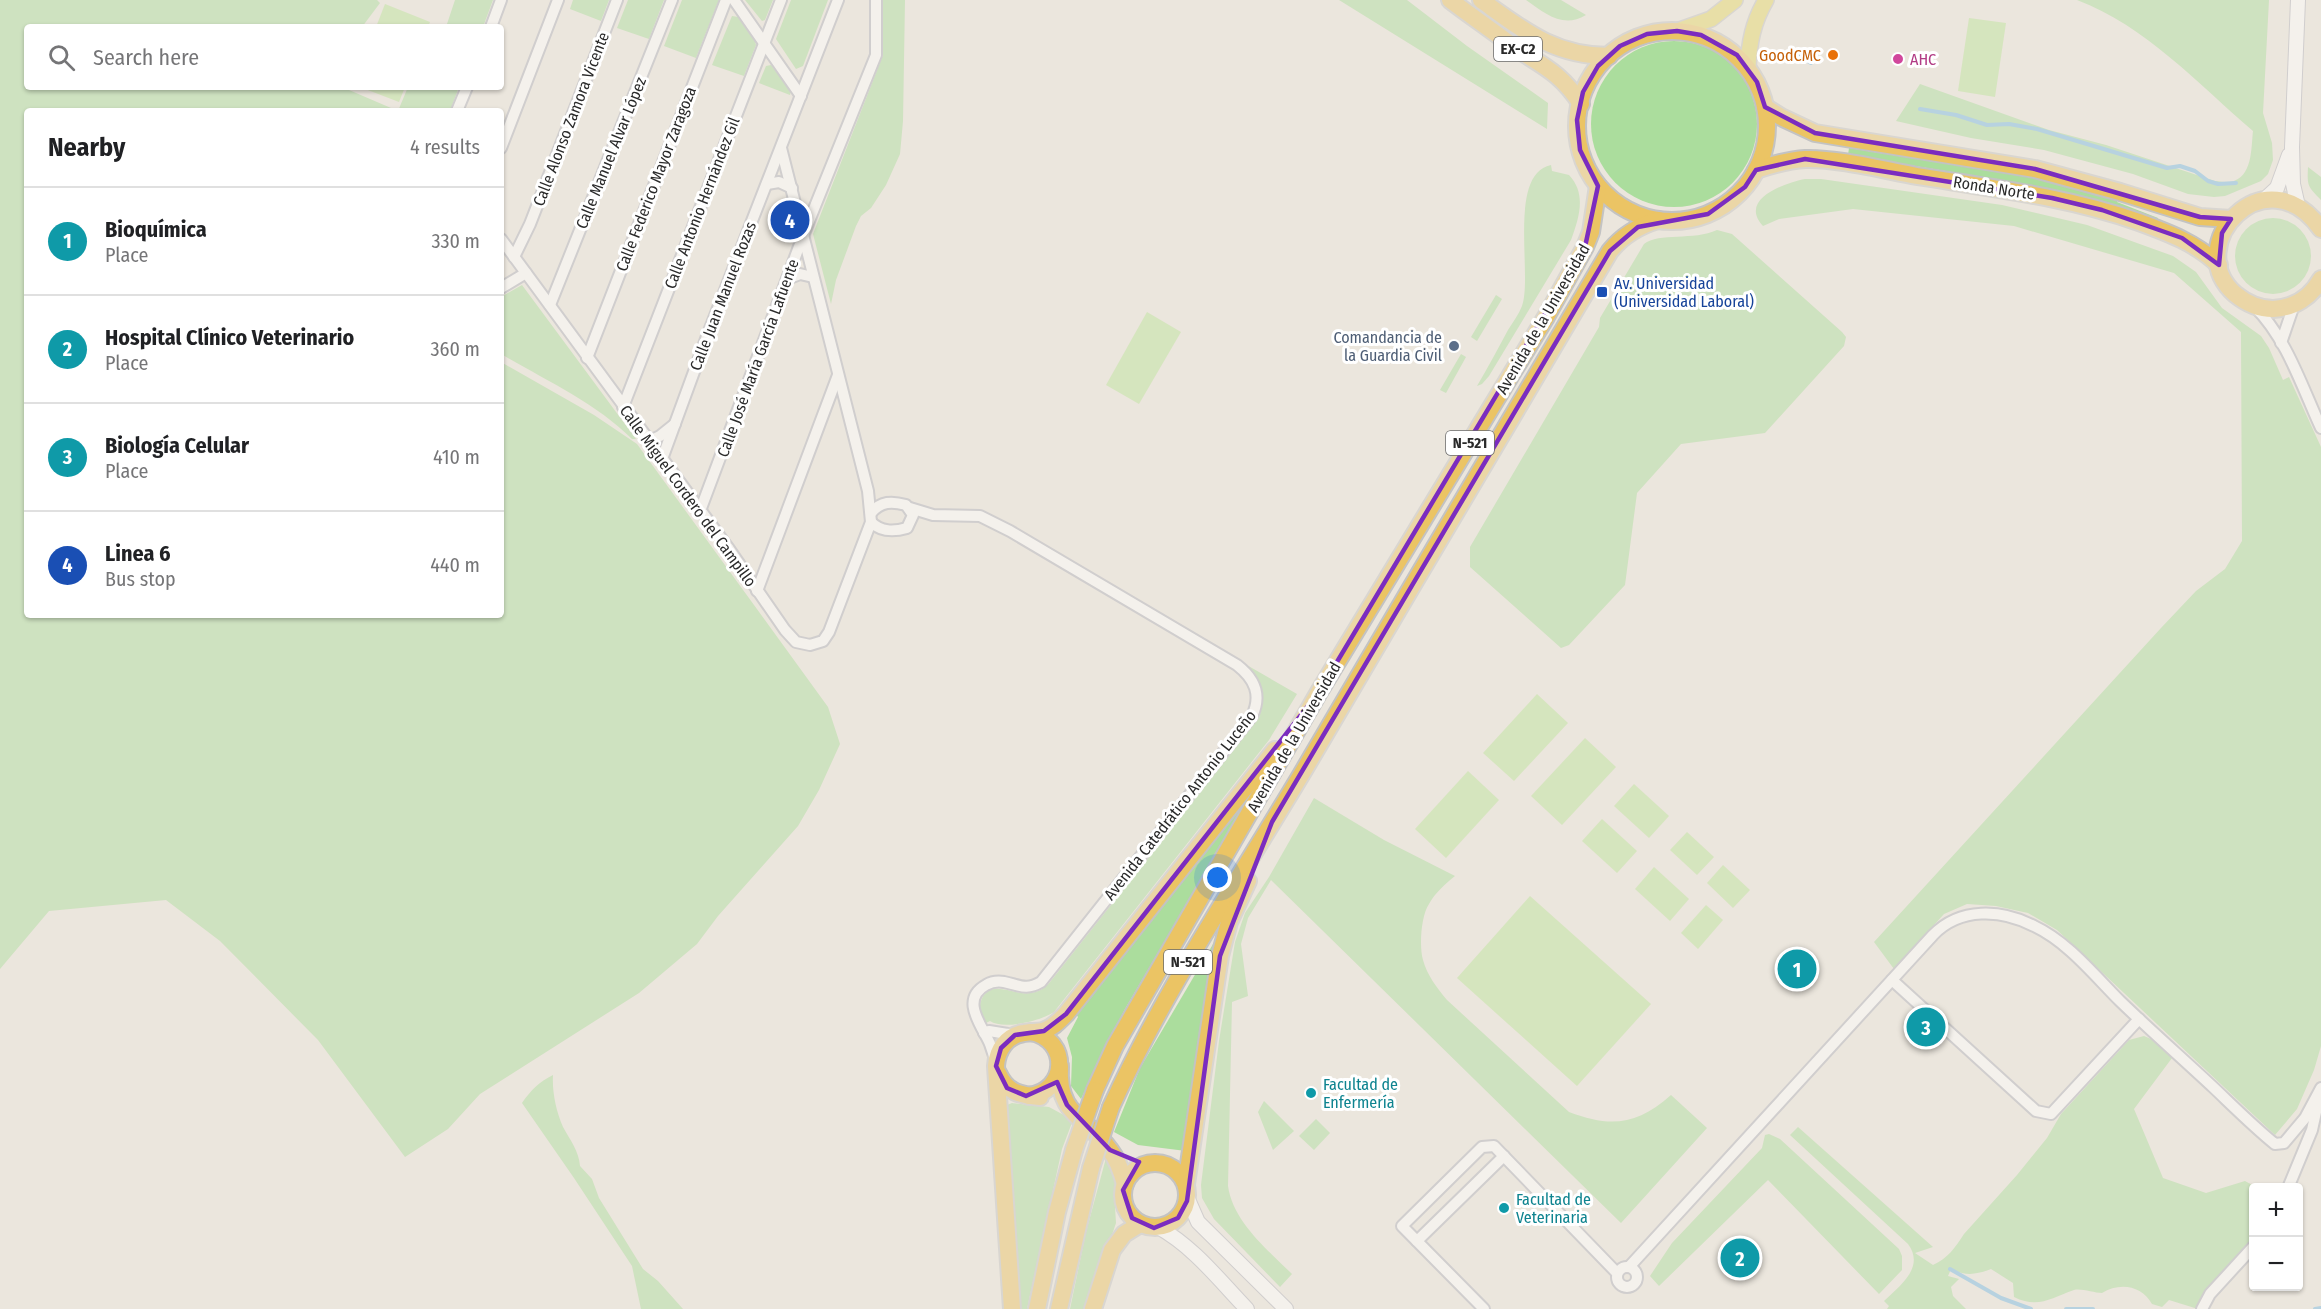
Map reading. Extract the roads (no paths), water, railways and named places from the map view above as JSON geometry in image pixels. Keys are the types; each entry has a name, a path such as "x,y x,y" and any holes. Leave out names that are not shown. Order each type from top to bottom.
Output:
{"highway":[{"name":"EX-C2","path":"1450,0 1517,48 1554,71 1569,86 1581,104"},
{"name":"EX-C2","path":"1481,0 1523,30 1555,48 1584,56 1609,56"},
{"name":"N-521","path":"1677,31 1701,35 1723,45 1737,55 1748,68 1757,82 1766,107 1766,140 1756,170 1745,187 1724,206 1691,219 1658,220 1646,218 1619,206 1598,186 1587,169 1580,150 1577,120 1583,92 1598,66 1609,56 1620,46 1647,34 1677,31"},
{"name":"Ronda Norte","path":"1766,107 1780,117 1815,133 2035,169 2200,217 2231,219"},
{"name":"Ronda Norte","path":"1756,170 1770,165 1805,159 2052,198 2110,213 2181,238 2206,252 2219,265 2223,278 2231,291 2242,300 2255,306 2282,309 2294,305"},
{"name":"Avenida de la Universidad","path":"1037,1309 1057,1212 1074,1150 1095,1090 1115,1046 1319,692 1586,247 1591,232 1598,186"},
{"path":"2219,265 2220,241 2231,219 2252,204 2264,200 2282,200 2298,206 2312,216 2321,229"},
{"name":"Avenida de la Universidad","path":"1059,1309 1091,1168 1111,1107 1132,1062 1173,987 1610,251 1638,226 1658,220"},
{"path":"2294,305 2307,297 2319,284"},
{"path":"1012,1309 997,1066 1003,1045 1023,1034 1044,1031 1056,1025 1066,1014 1251,783 1319,692"},
{"path":"1145,1164 1133,1172 1125,1184 1123,1197 1125,1207 1132,1218 1140,1224 1158,1227 1171,1224 1185,1207 1220,956 1229,922 1272,822"},
{"path":"1023,1034 1041,1035 1058,1052 1059,1083 1066,1106"},
{"path":"997,1066 1007,1088 1016,1094 1044,1097 1066,1106 1110,1150 1125,1184"},
{"path":"1029,1096 1039,1094 1050,1087 1058,1076 1060,1066"},
{"path":"1110,1150 1145,1164 1159,1163 1171,1167 1180,1174 1186,1191"},
{"path":"1093,1309 1112,1250 1124,1234 1140,1224"}],"main road":[{"name":"N-521","path":"1677,31 1711,19 1735,0"},
{"path":"1748,68 1755,20 1766,0"},
{"path":"2298,0 2292,147 2293,184 2298,206"},
{"path":"2264,200 2277,188 2292,147"},
{"path":"1186,1191 1198,1222 1286,1309"},
{"path":"1158,1227 1174,1236 1192,1251 1247,1309"}],"street":[{"path":"492,24 501,0"},
{"path":"504,140 558,0"},
{"name":"Calle Alonso Zamora Vicente","path":"514,257 524,237 617,0"},
{"name":"Calle Manuel Alvar López","path":"550,305 672,0"},
{"name":"Calle Federico Mayor Zaragoza","path":"587,358 726,0"},
{"path":"734,0 801,96"},
{"name":"Calle Antonio Hernández Gil","path":"623,407 781,0"},
{"name":"Calle Juan Manuel Rozas","path":"662,459 838,0"},
{"name":"Calle José María García Lafuente","path":"700,511 803,236 876,55 876,0"},
{"path":"458,108 466,90"},
{"path":"781,148 868,491 871,517 881,529"},
{"path":"767,184 779,182 792,188"},
{"path":"504,240 524,237"},
{"name":"Calle Miguel Cordero del Campillo","path":"504,243 796,642 810,645 823,641 829,632 871,517"},
{"path":"504,286 526,273"},
{"path":"787,279 800,274 813,277"},
{"path":"2281,343 2294,305"},
{"path":"2255,306 2269,321 2281,343 2321,428"},
{"path":"576,342 596,335"},
{"path":"757,591 838,375"},
{"path":"649,441 660,436 675,424"},
{"path":"868,491 882,504"},
{"path":"863,541 881,529 896,531 907,528 913,515 910,508 893,502 882,504 871,517"},
{"name":"Avenida Catedrático Antonio Luceño","path":"910,508 933,515 980,516 1010,531 1237,665 1250,677 1257,692 1256,707 1252,716 1041,982 1025,988 997,981 978,992 974,1003 975,1018 984,1033 997,1066"},
{"name":"Avenida Catedrático Antonio Luceño","path":"909,525 933,515"},
{"path":"1484,1309 1402,1226 1482,1148 1494,1146 1617,1273 1618,1282 1626,1287 1635,1283 1633,1270 1648,1246 1943,924 1961,916 1988,913 2004,915 2036,926 2068,950 2275,1144 2284,1143 2296,1131 2321,1088"},
{"path":"1892,980 2036,1111 2051,1114 2139,1019"},
{"path":"984,1033 1023,1034"},
{"path":"2290,1183 2312,1130 2321,1088"},
{"path":"1417,1241 1504,1156"},
{"path":"2202,1309 2210,1294 2249,1250"},
{"path":"1617,1273 1622,1268 1633,1270"}],"waterway":[{"path":"1795,53 1811,63"},
{"path":"1920,109 1956,115 1987,125 2009,124 2037,129 2167,168 2180,166 2195,171 2208,181 2218,184 2236,183"},
{"path":"1950,1269 2001,1298 2031,1309"},
{"path":"2315,1309 2321,1308"},
{"path":"2066,1309 2093,1309"}],"place":[{"name":"GoodCMC","path":"1833,55"},
{"name":"AHC","path":"1898,59"},
{"name":"Linea 6","path":"790,220"},
{"name":"Av. Universidad (Universidad Laboral)","path":"1602,292"},
{"name":"Comandancia de la Guardia Civil","path":"1454,346"},
{"name":"Bioquímica","path":"1797,969"},
{"name":"Biología Celular","path":"1926,1027"},
{"name":"Facultad de Enfermería","path":"1311,1093"},
{"name":"Facultad de Veterinaria","path":"1504,1208"},
{"name":"Hospital Clínico Veterinario","path":"1740,1258"}]}
